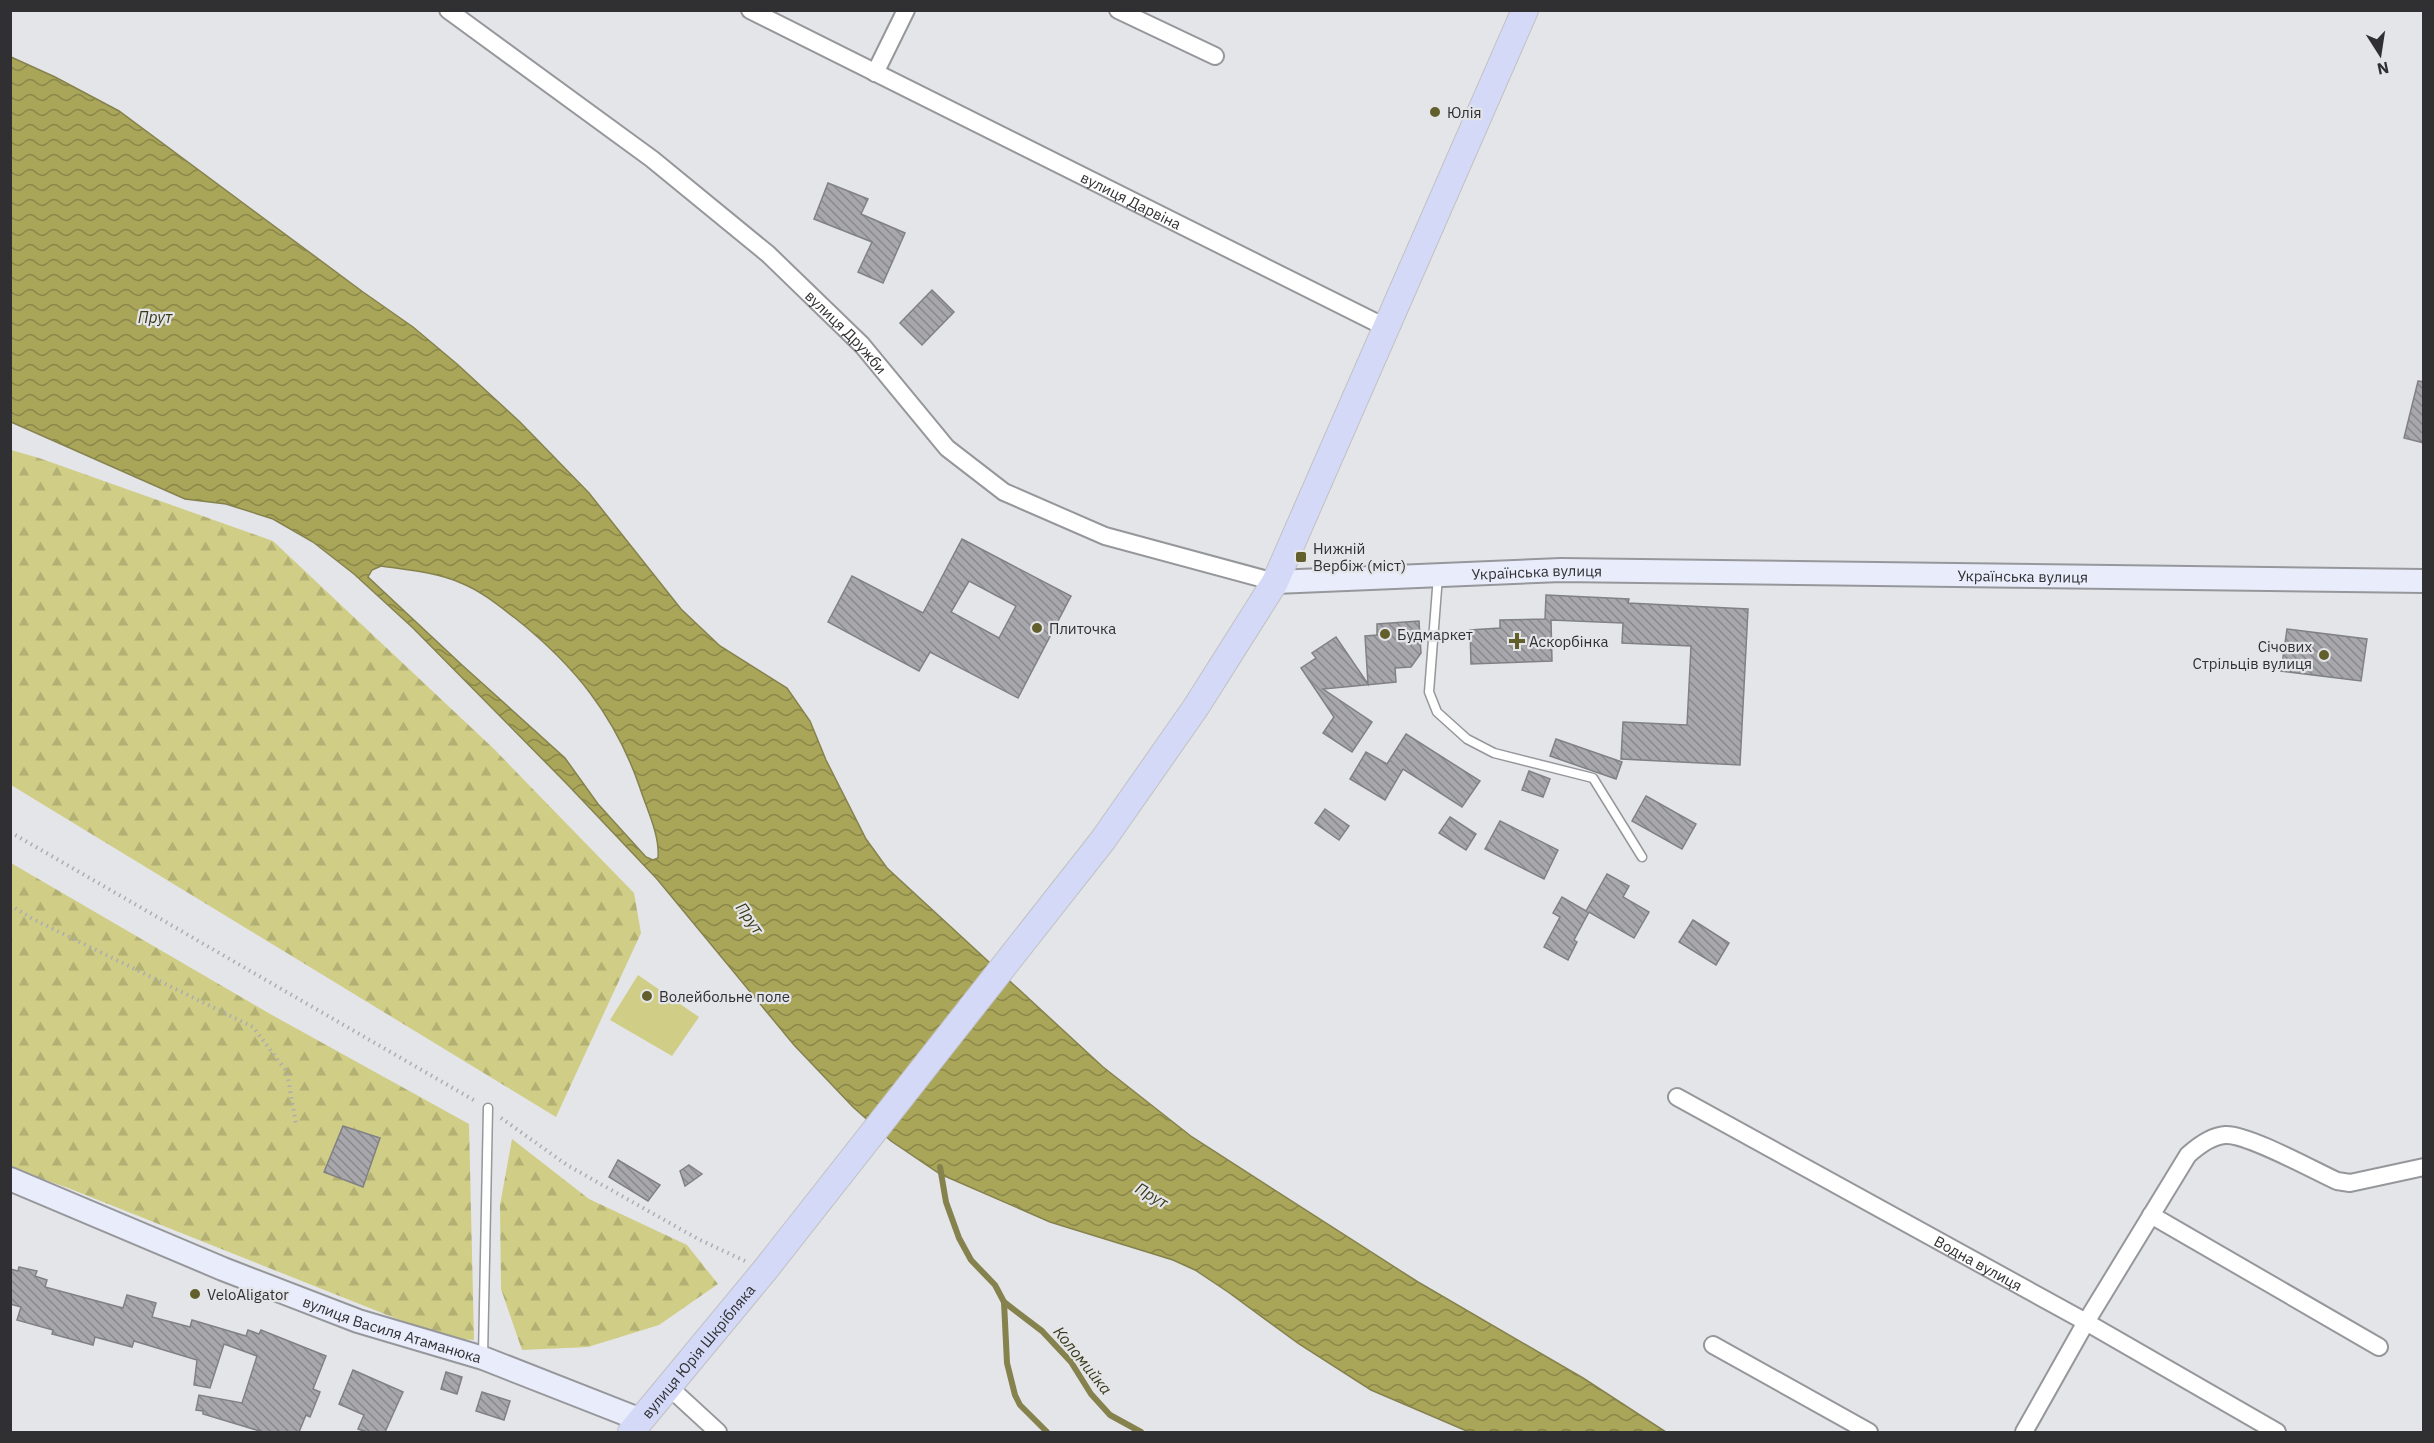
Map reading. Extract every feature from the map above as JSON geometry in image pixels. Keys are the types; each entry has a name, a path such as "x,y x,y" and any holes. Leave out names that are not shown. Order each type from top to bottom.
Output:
{"main road":[{"path":"1275,582 1525,10"},
{"name":"вулиця Юрія Шкрібляка","path":"636,1426 765,1270 1103,840 1196,707 1275,582"}],"street":[{"name":"вулиця Дружби","path":"448,10 652,159 768,254 862,345 947,448 1004,492 1105,536 1275,582"},
{"name":"вулиця Дарвіна","path":"750,10 1387,328"},
{"path":"875,73 906,10"},
{"path":"1118,10 1215,56"},
{"name":"Українська вулиця","path":"1275,582 1561,570 2424,581"},
{"name":"Водна вулиця","path":"1677,1097 2086,1322 2277,1432"},
{"path":"2024,1432 2086,1322 2188,1155 2204,1142 2224,1135 2243,1137 2337,1181 2350,1183 2424,1167"},
{"name":"вулиця Василя Атаманюка","path":"10,1179 223,1269 358,1321 483,1358 636,1426"},
{"path":"2151,1215 2379,1347"},
{"path":"1713,1345 1869,1432"},
{"path":"669,1387 718,1432"}],"lane":[{"path":"1438,575 1429,692 1437,712 1467,739 1494,753 1593,778 1642,857"},
{"path":"483,1358 488,1108"}],"path":[{"path":"10,832 488,1108 567,1165 698,1239 765,1270"},
{"path":"10,905 33,919 253,1027 287,1072 296,1124"}],"green space":[{"path":"11,450 273,541 494,749 634,893 641,933 556,1117 11,785"},
{"path":"11,863 272,1015 469,1124 474,1340 445,1338 68,1188 11,1168"},
{"name":"Волейбольне поле","path":"638,975 699,1017 672,1056 610,1020"},
{"path":"512,1139 589,1199 687,1245 718,1284 659,1325 588,1347 522,1350 501,1289 500,1205"}],"water":[{"name":"Прут","path":"11,57 119,111 413,327 520,422 589,493 681,609 720,646 787,688 810,721 826,760 866,839 887,868 1103,1067 1192,1137 1418,1282 1583,1378 1666,1432 1469,1432 1371,1390 1299,1344 1195,1270 1173,1260 1050,1222 940,1174 891,1141 853,1107 794,1045 657,879 413,628 354,574 313,542 273,519 226,504 185,499 11,422","holes":["381,566 442,576 475,590 502,608 556,654 590,693 618,737 630,762 655,832 658,858 653,860 646,857 598,804 565,758 368,577 372,570"]}],"building":[{"path":"828,183 868,199 861,214 905,233 883,283 858,272 872,242 814,219"},
{"path":"932,290 954,312 922,345 900,323"},
{"path":"2418,381 2424,382 2424,443 2404,438"},
{"path":"962,539 1071,596 1018,698 930,652 919,671 828,622 852,576 923,613","holes":["969,581 1016,606 999,638 951,612"]},
{"path":"1546,595 1629,599 1628,603 1748,609 1740,765 1621,759 1623,722 1687,725 1691,646 1622,643 1623,623 1551,620 1552,661 1471,664 1470,630 1500,628 1500,620 1545,619"},
{"path":"1419,621 1421,653 1411,667 1395,668 1396,682 1323,689 1372,722 1352,752 1323,733 1334,717 1301,668 1316,658 1312,653 1336,637 1368,684 1365,636 1377,635 1377,624"},
{"name":"Січових Стрільців вулиця","path":"2287,629 2367,639 2361,681 2281,671"},
{"path":"1406,734 1480,781 1462,807 1403,769 1385,800 1350,779 1366,752 1387,764"},
{"path":"1556,739 1622,762 1616,779 1550,756"},
{"path":"1529,771 1550,779 1543,797 1522,790"},
{"path":"1646,796 1696,824 1682,849 1632,821"},
{"path":"1325,809 1349,826 1339,840 1315,823"},
{"path":"1450,817 1476,834 1466,850 1439,833"},
{"path":"1500,821 1558,850 1544,879 1485,849"},
{"path":"1607,874 1629,886 1623,897 1649,912 1634,938 1589,912 1574,940 1577,942 1568,960 1544,947 1560,917 1553,913 1562,897 1586,911"},
{"path":"1693,920 1729,943 1716,965 1679,942"},
{"path":"343,1126 380,1138 363,1187 324,1172"},
{"path":"618,1160 660,1185 648,1201 609,1177"},
{"path":"689,1165 702,1174 685,1186 680,1171"},
{"path":"19,1267 37,1271 35,1276 47,1280 45,1287 123,1308 127,1295 156,1303 152,1317 190,1327 192,1320 246,1336 248,1330 259,1334 261,1330 326,1356 313,1389 320,1392 310,1417 306,1415 299,1432 263,1432 196,1410 199,1395 242,1403 257,1356 224,1344 210,1388 194,1385 197,1360 134,1341 132,1347 95,1337 93,1345 52,1334 53,1330 17,1320 21,1307 10,1304 10,1269 18,1271"},
{"path":"353,1370 403,1392 385,1432 367,1432 358,1429 364,1415 339,1404"},
{"path":"446,1372 462,1377 457,1394 441,1389"},
{"path":"482,1392 510,1401 504,1420 476,1411"}],"waterway":[{"path":"940,1167 946,1202 959,1238 971,1260 995,1285 1004,1302 1007,1363 1015,1395 1020,1405 1047,1432"},
{"name":"Коломийка","path":"1004,1302 1042,1331 1071,1362 1091,1394 1110,1415 1141,1432"}],"place":[{"name":"Юлія","path":"1435,112"},
{"name":"Нижній Вербіж (міст)","path":"1301,557"},
{"name":"Плиточка","path":"1037,628"},
{"name":"Будмаркет","path":"1385,634"},
{"name":"Аскорбінка","path":"1517,641"},
{"name":"Січових Стрільців вулиця","path":"2324,655"},
{"name":"Волейбольне поле","path":"647,996"},
{"name":"VeloAligator","path":"195,1294"}]}
